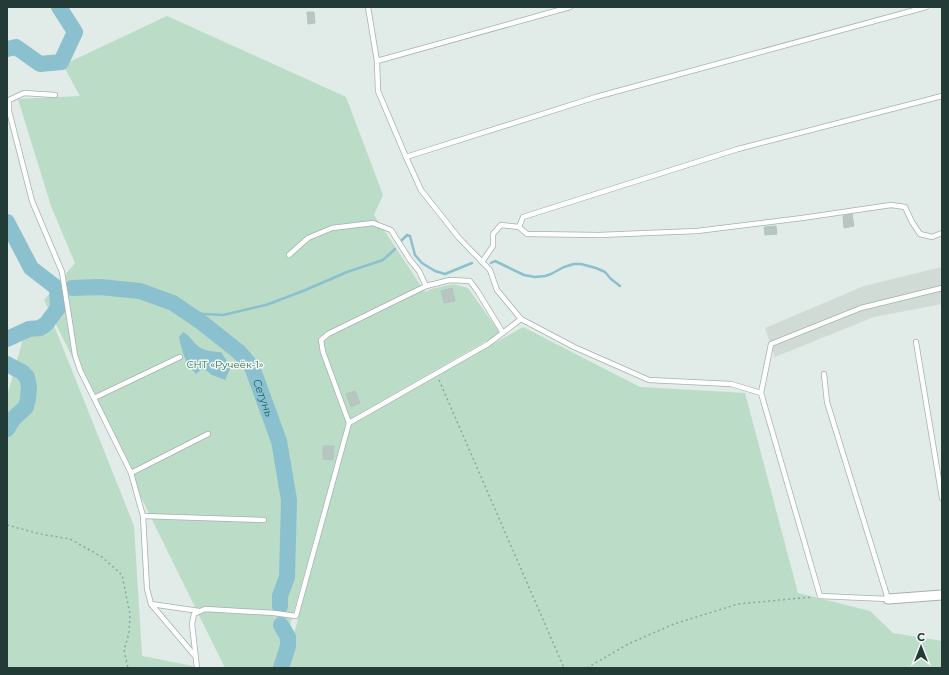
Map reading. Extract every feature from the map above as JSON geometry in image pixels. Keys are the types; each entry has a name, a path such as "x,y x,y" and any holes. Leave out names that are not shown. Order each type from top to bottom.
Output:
{"street":[{"path":"888,599 942,595"}],"lane":[{"path":"368,7 377,61 378,91 421,190 459,238 490,270 497,290 521,319 574,347 649,380 731,384 761,393"},
{"path":"377,61 570,7"},
{"path":"406,157 596,97 926,7"},
{"path":"55,95 24,93 9,100 9,111 32,201 62,272 76,355 80,370 131,473 143,516 147,589 151,604 195,656"},
{"path":"519,227 523,217 738,149 942,96"},
{"path":"482,262 493,246 493,234 501,226 519,227 527,234 599,235 697,231 891,205 905,207 920,234 932,237 942,233"},
{"path":"289,255 308,238 332,228 373,223 391,230 410,260 419,271 426,286"},
{"path":"197,668 192,624 194,614 205,609 274,613 296,616 349,423 323,352 321,340 328,334 426,286 450,280 470,281 503,333"},
{"path":"824,374 827,402 888,599 820,596 761,393 771,344 861,308 942,288"},
{"path":"349,423 488,344 521,319"},
{"path":"916,342 942,498"},
{"path":"94,398 180,357"},
{"path":"131,473 208,434"},
{"path":"143,516 264,520"},
{"path":"151,604 201,611"}],"path":[{"path":"437,376 564,668"},
{"path":"7,525 40,534 70,539 102,557 122,575 130,614 129,634 124,650 128,668"},
{"path":"587,668 628,644 674,624 738,604 820,596"}],"shaded area":[{"path":"942,267 942,304 874,317 775,357 765,328 864,286"}],"green space":[{"name":"СНТ «Ручеёк-1»","path":"167,16 346,97 383,195 374,215 425,292 431,289 453,284 468,288 500,333 347,421 278,668 225,668 44,300 75,263 51,206 18,99 80,96 63,65"},
{"path":"49,313 134,526 142,656 193,666 193,668 7,668 7,396 23,339"},
{"path":"523,327 640,387 745,393 798,593 870,611 893,633 942,641 942,668 285,668 350,425"}],"water":[{"path":"183,332 201,348 221,352 231,367 225,380 212,375 203,368 196,374 192,370 184,357 181,348 179,337"}],"building":[{"path":"307,12 314,12 315,23 308,24"},
{"path":"852,214 854,226 844,228 843,216"},
{"path":"776,226 777,234 765,235 764,227"},
{"path":"452,288 455,301 444,303 441,291"},
{"path":"355,391 360,403 351,407 346,394"},
{"path":"323,446 334,446 333,460 323,459"}],"waterway":[{"name":"Сетунь","path":"7,49 16,47 40,64 61,62 75,32 59,7"},
{"name":"Сетунь","path":"7,222 31,268 57,288 58,308 46,324 40,328 29,329 7,339"},
{"path":"400,242 407,235 410,236 415,255 422,263 435,271 445,274 472,263"},
{"path":"187,313 223,315 266,305 347,272 383,260 395,249"},
{"path":"491,263 495,261 524,275 535,277 545,276 574,264 581,264 605,272 620,286"},
{"name":"Сетунь","path":"72,288 100,287 140,291 173,303 201,322 239,352 252,367 279,441 289,500 287,577 280,596 280,606"},
{"path":"7,364 22,372 27,377 29,387 26,407 14,418 7,429"},
{"name":"Сетунь","path":"281,625 288,637 288,646 281,668"}]}
